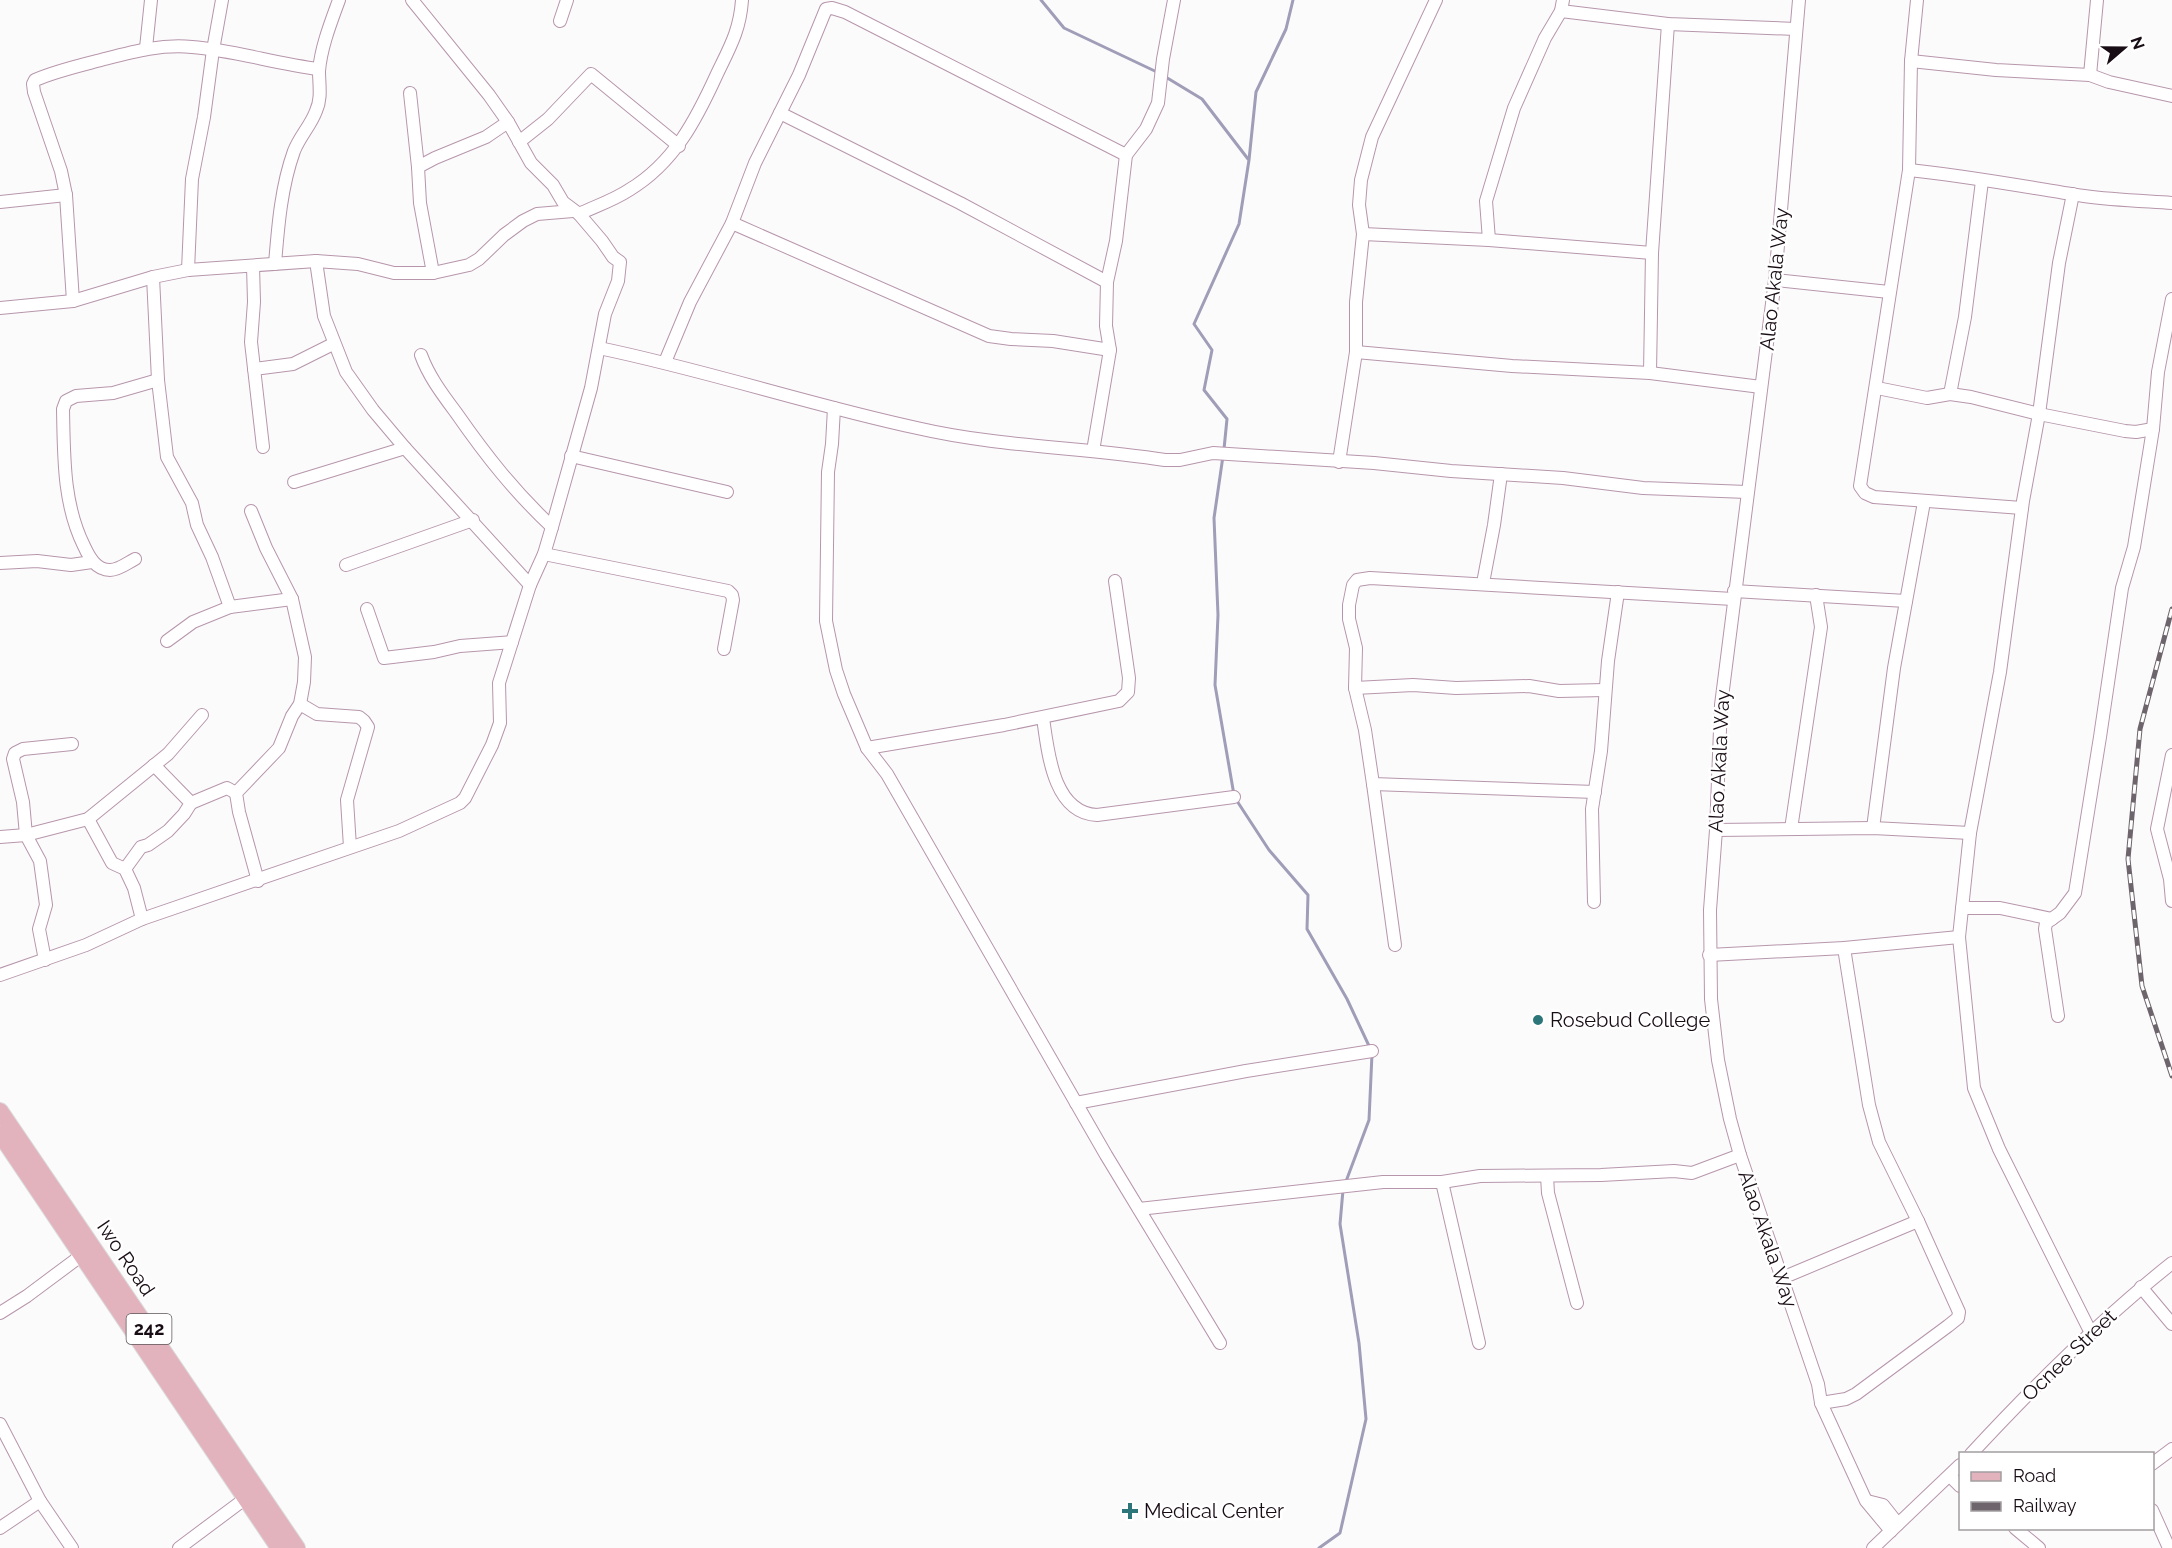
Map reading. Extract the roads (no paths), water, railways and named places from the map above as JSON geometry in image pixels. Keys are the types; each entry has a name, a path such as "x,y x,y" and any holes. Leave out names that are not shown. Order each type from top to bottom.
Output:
{"main road":[{"name":"Iwo Road","path":"0,1111 297,1548"},
{"name":"Iwo Road","path":"0,1134 279,1548"}],"street":[{"path":"146,48 151,0"},
{"path":"188,270 192,179 222,0"},
{"path":"276,264 283,196 294,152 303,131 316,112 321,95 319,69 329,27 339,0"},
{"path":"0,975 86,945 142,919 399,831 460,803 465,798 492,745 500,723 499,683 530,585 544,554 552,527 591,388 604,314 621,268 620,262 612,257 602,241 576,212 563,202 554,185 531,163 508,122 472,71 412,0"},
{"path":"560,21 567,0"},
{"path":"0,308 73,301 153,277 188,270 316,261 358,264 394,273 433,273 469,265 523,220 537,214 576,212 629,190 655,171 679,146 697,118 732,47 738,29 742,0"},
{"path":"1093,452 1110,350 1106,326 1107,282 1116,241 1126,155 1146,129 1158,103 1163,59 1174,0"},
{"path":"1339,462 1356,352 1356,302 1363,234 1359,205 1360,180 1372,137 1436,0"},
{"name":"Alao Akala Way","path":"1799,0 1775,280 1721,705 1710,910 1711,999 1718,1060 1727,1109 1740,1155 1818,1384 1821,1403 1866,1501 1883,1505 1884,1514 1894,1528"},
{"path":"1917,0 1911,62 1909,170 1860,486 1864,493 1874,497 2022,508"},
{"path":"2090,75 2097,0"},
{"path":"1489,240 1486,201 1514,108 1562,5 1668,24 1796,29"},
{"path":"665,362 690,302 732,223 755,163 800,75 826,9 832,8 845,12 1126,155"},
{"path":"1650,373 1652,253 1668,24"},
{"path":"73,301 66,195 61,171 39,108 33,82 59,70 146,48 164,46 213,50 289,66 319,69"},
{"path":"1911,62 1996,70 2090,75 2109,82 2172,96"},
{"path":"519,142 548,118 591,74 679,146"},
{"path":"410,93 420,202 433,273"},
{"path":"780,113 970,208 1107,282"},
{"path":"418,167 486,137 508,122"},
{"path":"1909,170 1951,174 1982,181 2010,183 2073,194 2172,203"},
{"path":"1950,394 1965,317 1982,181"},
{"path":"2073,194 2059,264 2000,672 1970,833 1959,937 1974,1088 1999,1149 2091,1333"},
{"path":"0,202 66,195"},
{"path":"732,223 989,336 1053,341 1110,350"},
{"path":"1363,234 1489,240 1652,253"},
{"path":"316,261 324,316 333,344 346,372 373,410 405,448 530,585"},
{"path":"253,266 254,302 251,342 263,447"},
{"path":"153,277 158,380 167,457 192,503 197,525 212,557 230,607"},
{"path":"1775,280 1889,292"},
{"path":"2058,1016 2045,929 2046,923 2068,904 2075,893 2122,588 2134,548 2153,429 2158,372 2170,324 2172,299"},
{"path":"254,369 293,363 333,344"},
{"path":"599,348 665,362 919,429 1013,445 1173,460 1214,453 1374,463 1563,478 1643,488 1747,492"},
{"path":"1356,352 1512,366 1650,373 1761,387"},
{"path":"421,355 427,372 487,458 520,497 552,527"},
{"path":"135,559 116,570 107,571 92,562 77,531 67,493 64,404 76,396 113,393 158,380"},
{"path":"1876,388 1927,398 1950,394 2125,431 2153,429"},
{"path":"834,408 828,472 826,621 836,670 867,748 887,774 1076,1102 1220,1343"},
{"path":"294,482 405,448"},
{"path":"571,456 727,492"},
{"path":"1483,583 1501,474"},
{"path":"1874,828 1894,668 1924,502"},
{"path":"236,793 279,748 292,716 300,704 303,693 305,657 292,599 266,548 251,511"},
{"path":"346,565 473,520"},
{"path":"544,554 728,591 733,600 724,649"},
{"path":"0,563 37,561 71,565 92,562"},
{"path":"1395,945 1365,730 1355,688 1356,648 1349,619 1349,605 1351,590 1358,580 1370,578 1483,583 1618,592 1816,595 1906,601"},
{"path":"867,748 1043,718 1113,704 1125,697 1128,692 1129,678 1115,581"},
{"path":"1594,902 1592,809 1601,751 1605,690 1618,592"},
{"path":"1791,829 1821,627 1816,595"},
{"path":"167,641 193,622 230,607 292,599"},
{"path":"367,609 384,658 434,652 460,646 512,642"},
{"path":"1355,688 1413,685 1456,688 1529,686 1559,691 1605,690"},
{"path":"300,704 317,714 359,717 367,724 347,800 350,847"},
{"path":"0,837 26,835 88,819 168,754 202,715"},
{"path":"1043,718 1052,768 1058,784 1069,802 1082,813 1097,815 1234,797"},
{"path":"45,960 39,929 46,905 42,869 26,835 23,802 13,759 15,753 23,749 72,744"},
{"path":"2172,757 2157,829 2171,879 2172,901"},
{"path":"154,765 191,802"},
{"path":"1373,784 1595,792"},
{"path":"125,869 141,847 155,841 168,831 184,814 191,802 227,788 236,793"},
{"path":"236,793 258,881"},
{"path":"88,819 111,863 125,869 134,888 142,919"},
{"path":"1716,830 1874,828 1970,833"},
{"path":"1962,908 2000,908 2052,919"},
{"path":"1709,955 1844,948 1959,937"},
{"path":"1821,1403 1846,1399 1856,1394 1958,1318 1959,1312 1957,1303 1879,1142 1869,1106 1844,948"},
{"path":"1076,1102 1372,1051"},
{"path":"1139,1209 1383,1182 1442,1182 1480,1176 1674,1171 1692,1173 1740,1155"},
{"path":"1547,1176 1548,1193 1577,1303"},
{"path":"1442,1182 1479,1343"},
{"path":"1782,1278 1918,1221"},
{"path":"0,1313 82,1255"},
{"name":"Ocnee Street","path":"1973,1452 2003,1419 2091,1333 2141,1287 2172,1263"},
{"path":"2141,1287 2172,1324"},
{"path":"0,1424 40,1501 72,1548"},
{"path":"2154,1462 2172,1449"},
{"path":"1875,1546 1959,1466"},
{"path":"1950,1476 1959,1485"},
{"path":"179,1548 246,1498"},
{"path":"0,1528 40,1501"},
{"path":"1875,1546 1884,1514 1911,1512"},
{"path":"2154,1514 2169,1548"},
{"path":"2018,1530 2039,1548"}],"waterway":[{"path":"1041,0 1064,28 1159,73"},
{"path":"1224,449 1227,419 1204,390 1212,350 1194,324 1239,224 1256,92 1286,29 1293,0"},
{"path":"1164,76 1202,99 1248,159"},
{"path":"1223,456 1214,518 1218,615 1215,685 1234,795"},
{"path":"1237,801 1269,850 1308,895 1307,929 1347,999 1370,1048"},
{"path":"1345,1184 1369,1120 1372,1054"},
{"path":"1319,1548 1340,1533 1366,1419 1359,1343 1340,1224 1343,1190"}],"railway":[{"path":"2172,609 2140,729 2128,859 2142,986 2172,1076"}],"place":[{"name":"Rosebud College","path":"1538,1020"},
{"name":"Medical Center","path":"1130,1511"}]}
